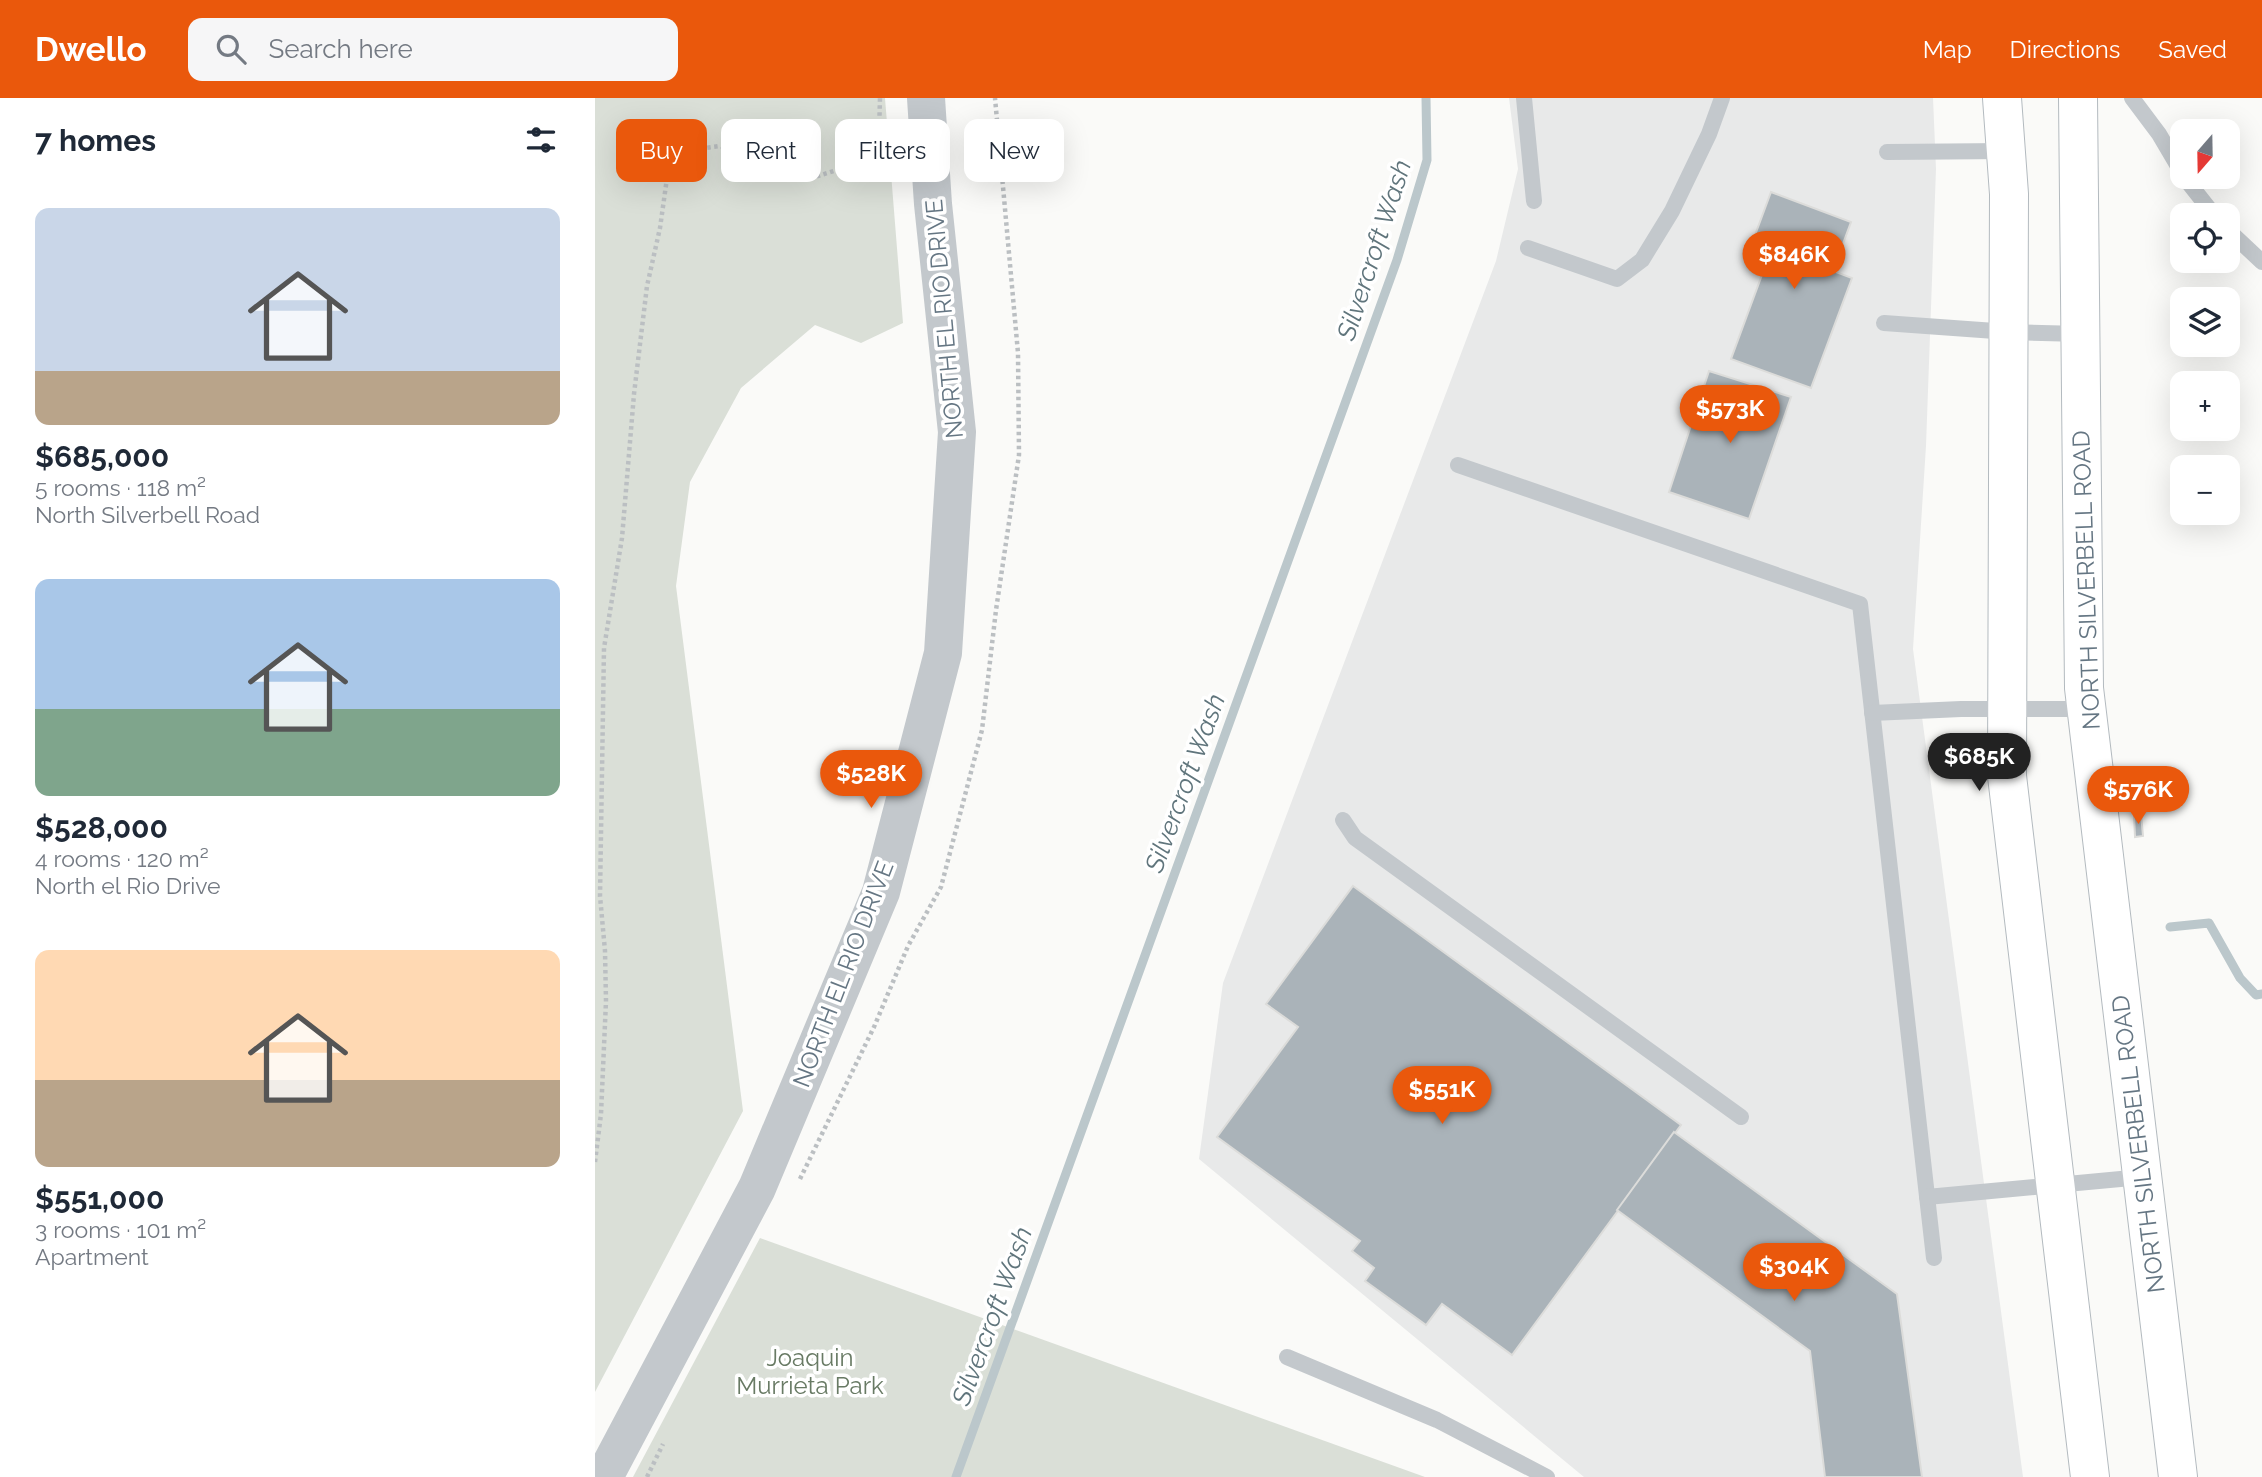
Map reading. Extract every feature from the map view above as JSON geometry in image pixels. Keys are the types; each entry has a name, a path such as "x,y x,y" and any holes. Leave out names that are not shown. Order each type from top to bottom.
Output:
{"main road":[{"path":"2002,98 2010,194 2007,776 2090,1477"},
{"name":"NORTH SILVERBELL ROAD","path":"2078,98 2084,688 2178,1477"}],"street":[{"name":"NORTH EL RIO DRIVE","path":"604,1477 757,1188 876,905 943,653 957,432 933,204 926,98"}],"lane":[{"path":"1524,98 1534,201"},
{"path":"1528,248 1617,279 1642,260 1672,211 1709,134 1722,98"},
{"path":"2131,98 2170,153"},
{"path":"1887,152 2006,151"},
{"path":"2194,189 2205,203"},
{"path":"2240,241 2262,262"},
{"path":"1884,323 2081,334"},
{"path":"1458,465 1860,604 1934,1258"},
{"path":"1872,713 1961,709 2086,709"},
{"path":"1343,820 1355,838 1741,1117"},
{"path":"1927,1197 2142,1177"},
{"path":"1287,1357 1437,1420 1547,1477"}],"path":[{"path":"595,1162 606,1001 600,896 604,648 622,538 634,394 647,286 660,228 667,178 682,157 691,150 720,146 736,151 771,176 789,179 815,177 855,164 872,150 879,134 880,98"}],"shaded area":[{"path":"1509,98 1933,98 1936,169 1926,446 1913,649 2023,1477 1584,1477 1199,1159 1223,983 1496,261 1518,169"}],"green space":[{"path":"595,98 885,98 887,119 835,119 835,182 892,182 903,323 861,343 815,325 741,388 690,482 676,586 743,1111 595,1392"},
{"name":"Joaquin Murrieta Park","path":"760,1238 1425,1477 633,1477"}],"building":[{"path":"1771,192 1851,222 1833,271 1852,278 1811,388 1731,359 1770,253 1751,246"},
{"path":"1709,371 1791,397 1749,519 1669,492"},
{"path":"2134,814 2141,814 2143,836 2135,837"},
{"path":"1353,886 1681,1125 1512,1355 1442,1304 1426,1325 1365,1281 1374,1268 1352,1251 1360,1241 1217,1137 1298,1027 1266,1004"},
{"path":"1674,1132 1897,1294 1922,1477 1825,1477 1810,1351 1617,1210"}],"waterway":[{"name":"Silvercroft Wash","path":"956,1477 1397,260 1427,160 1426,98"},
{"path":"2170,927 2209,923 2240,978 2256,995 2262,994"}]}
